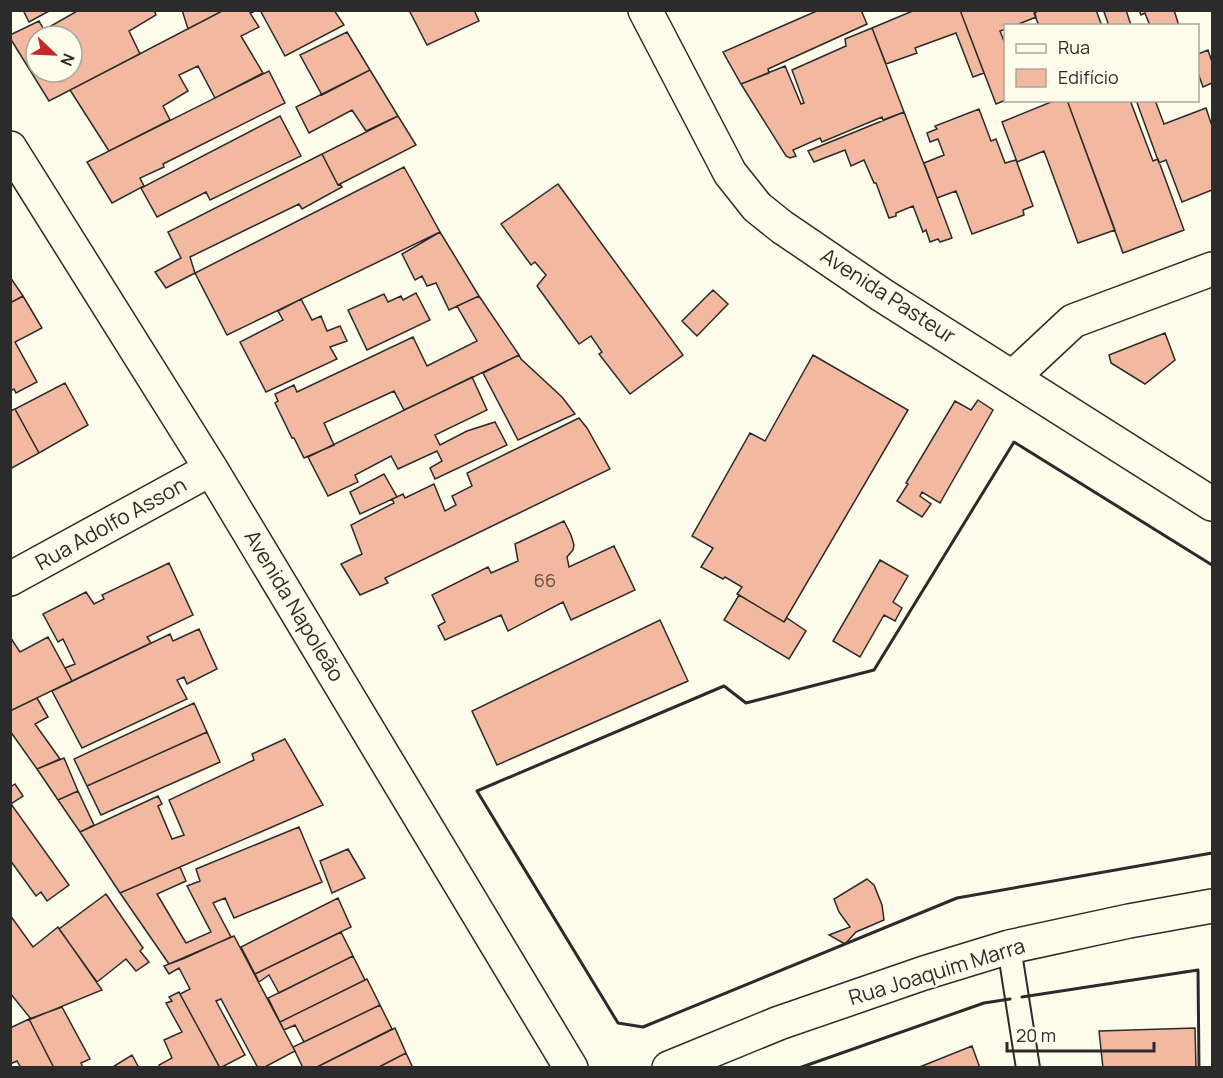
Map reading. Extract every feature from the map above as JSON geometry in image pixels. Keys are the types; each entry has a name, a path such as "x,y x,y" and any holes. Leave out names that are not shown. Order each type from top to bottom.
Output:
{"street":[{"name":"Avenida Pasteur","path":"645,10 730,173 756,207 882,294 1212,504"},
{"name":"Avenida Napoleão","path":"10,148 212,469 571,1068"},
{"path":"1013,377 1073,321 1212,270"},
{"name":"Rua Adolfo Asson","path":"10,579 212,469"},
{"name":"Rua Joaquim Marra","path":"669,1068 779,1023 1009,947 1212,906"}],"lane":[{"path":"1009,947 1028,1068"}],"building":[{"path":"23,10 51,10 29,22"},
{"path":"79,10 154,10 156,15 129,31 140,54 84,83 84,24 54,24"},
{"path":"182,10 224,10 188,29"},
{"path":"224,10 252,10 253,12 250,13 259,27 241,36 263,73 215,98 198,66 179,75 188,91 163,106 170,120 109,151 70,90"},
{"path":"260,10 334,10 344,25 285,56"},
{"path":"409,10 474,10 479,21 427,45"},
{"path":"819,10 861,10 867,24 768,69 769,73 741,84 723,52"},
{"path":"915,10 960,10 984,73 973,77 956,33 915,48 917,53 886,64 872,28"},
{"path":"960,10 1034,10 1036,17 1019,24 1004,24 1004,30 1000,31 1004,41 1004,101 996,104"},
{"path":"1040,10 1096,10 1101,24 1038,24 1034,13"},
{"path":"1126,10 1131,24 1108,24 1104,12"},
{"path":"1139,10 1174,10 1178,24 1149,24 1145,13 1141,15"},
{"path":"24,28 24,61 10,38 10,35"},
{"path":"872,28 904,112 883,120 882,117 822,142 820,138 793,150 796,156 790,158 786,156 741,84 785,66 801,104 804,103 792,70 846,46 845,39"},
{"path":"347,32 370,70 322,95 300,55"},
{"path":"1208,50 1212,62 1212,83 1203,87 1199,76 1199,54"},
{"path":"370,70 398,116 366,131 352,110 309,133 296,107"},
{"path":"269,71 285,103 163,164 164,167 140,178 144,186 112,203 87,162"},
{"path":"38,84 82,84 49,101"},
{"path":"1051,102 1068,102 1115,230 1078,243 1044,151 1017,162 1002,122"},
{"path":"1068,102 1131,102 1153,161 1158,159 1184,230 1123,253"},
{"path":"1137,102 1156,102 1164,124 1206,108 1212,126 1212,190 1182,202 1166,160 1159,163"},
{"path":"979,109 991,141 996,139 1005,163 1016,160 1033,206 1023,210 1024,215 972,234 956,191 937,198 924,163 944,155 938,139 930,142 927,133 937,129 935,126"},
{"path":"904,112 952,238 940,242 938,239 930,242 926,230 923,232 913,206 889,218 876,183 864,160 851,166 845,150 814,162 808,151"},
{"path":"280,116 301,156 210,200 206,192 157,217 141,188"},
{"path":"398,116 416,145 338,185 322,154"},
{"path":"322,154 338,185 342,187 302,209 299,204 190,257 195,273 166,288 155,272 181,258 168,232"},
{"path":"404,167 440,232 227,335 195,273"},
{"path":"558,184 683,355 630,394 599,354 602,352 591,336 579,344 537,286 546,275 535,262 531,265 501,224"},
{"path":"440,232 479,296 449,310 436,283 427,286 422,276 415,280 402,254"},
{"path":"10,277 23,296 10,303"},
{"path":"713,290 728,304 697,336 682,321"},
{"path":"416,293 430,320 367,350 348,310 384,294 388,302 401,296 403,300"},
{"path":"23,296 42,328 15,342 37,382 16,393 14,389 10,391 10,303"},
{"path":"479,296 519,355 404,410 394,391 324,423 334,445 304,458 275,403 278,401 275,394 294,385 297,392 413,337 427,366 477,341 457,306"},
{"path":"301,299 312,320 321,316 327,331 340,326 347,341 330,347 337,359 266,392 240,342 283,320 278,311"},
{"path":"1165,333 1175,360 1145,384 1111,363 1109,355"},
{"path":"519,355 562,397 575,414 518,440 483,373"},
{"path":"813,355 908,410 784,622 737,594 742,587 701,567 713,548 692,536 750,433 765,441"},
{"path":"472,377 487,410 435,435 440,445 467,431 495,422 507,445 435,479 430,468 442,461 437,451 398,469 391,456 355,475 358,482 328,496 308,457"},
{"path":"65,383 88,425 39,453 15,409"},
{"path":"978,400 993,410 940,503 922,492 920,496 931,504 922,517 897,501 955,401 971,410"},
{"path":"15,409 39,453 10,469 10,411"},
{"path":"579,418 610,469 385,578 388,583 360,595 341,564 362,554 351,525 394,503 392,499 403,494 405,498 434,484 445,511 456,505 452,496 472,486 467,473"},
{"path":"384,474 397,497 360,514 350,492"},
{"path":"564,521 574,545 567,557 569,567 614,546 635,590 571,620 563,602 508,631 501,615 445,640 438,626 445,622 432,595 488,567 491,573 518,561 515,544"},
{"path":"880,560 908,576 893,602 902,608 895,621 884,615 860,657 833,641"},
{"path":"169,563 193,615 147,637 151,643 72,681 65,668 75,664 63,639 58,642 43,614 86,592 94,604 104,599 102,595"},
{"path":"739,595 784,622 787,618 806,631 789,659 724,620"},
{"path":"660,620 688,681 497,765 472,711"},
{"path":"199,629 217,669 187,684 184,677 177,680 187,699 82,748 52,691 170,634 173,641"},
{"path":"10,637 20,652 48,637 72,681 10,711"},
{"path":"37,698 48,717 35,724 60,759 37,769 10,731 10,711"},
{"path":"194,703 207,732 87,786 74,759"},
{"path":"207,732 220,762 101,815 87,786"},
{"path":"285,739 323,805 120,893 80,832 158,796 162,804 158,806 172,839 184,835 169,800 254,760 252,754"},
{"path":"64,758 78,791 58,800 37,769"},
{"path":"10,783 12,786 15,784 23,796 11,804 69,885 47,901 41,892 36,896 10,860"},
{"path":"78,791 94,825 80,832 58,800"},
{"path":"299,827 322,882 234,918 225,898 213,903 231,937 169,964 120,893 180,867 186,881 157,894 186,943 211,932 187,886 200,881 196,869"},
{"path":"348,849 365,878 332,893 320,861"},
{"path":"867,879 874,885 882,905 884,920 856,932 845,944 829,935 850,927 839,912 834,899"},
{"path":"106,894 143,948 140,951 149,962 136,971 126,959 97,982 59,929"},
{"path":"338,898 351,927 255,974 241,947"},
{"path":"10,915 33,947 58,927 102,990 31,1019 10,993"},
{"path":"341,932 353,956 279,993 269,975 259,982 255,974"},
{"path":"234,936 295,1051 263,1068 258,1068 221,999 216,1001 245,1055 220,1068 180,994 190,989 179,968 169,974 164,966"},
{"path":"353,956 365,980 280,1022 268,998"},
{"path":"367,979 380,1005 304,1042 295,1025 284,1030 280,1022"},
{"path":"179,992 220,1068 160,1068 159,1065 172,1058 164,1040 182,1032 166,1003 172,1001 169,997"},
{"path":"380,1005 392,1029 315,1068 303,1068 293,1047"},
{"path":"62,1007 90,1059 81,1063 83,1068 54,1068 29,1019"},
{"path":"29,1019 54,1068 21,1068 17,1061 10,1064 10,1028"},
{"path":"395,1028 406,1053 377,1068 315,1068"},
{"path":"1195,1028 1196,1068 1103,1068 1099,1031"},
{"path":"972,1046 980,1068 917,1068"},
{"path":"406,1053 413,1068 377,1068"},
{"path":"132,1055 139,1068 111,1068"}],"wall":[{"path":"1212,565 1014,442 874,670 746,703 724,686 477,791 618,1023 643,1027 957,898 1212,853"},
{"path":"1022,997 1198,970 1199,1068"},
{"path":"799,1068 984,1003 1010,999"}]}
